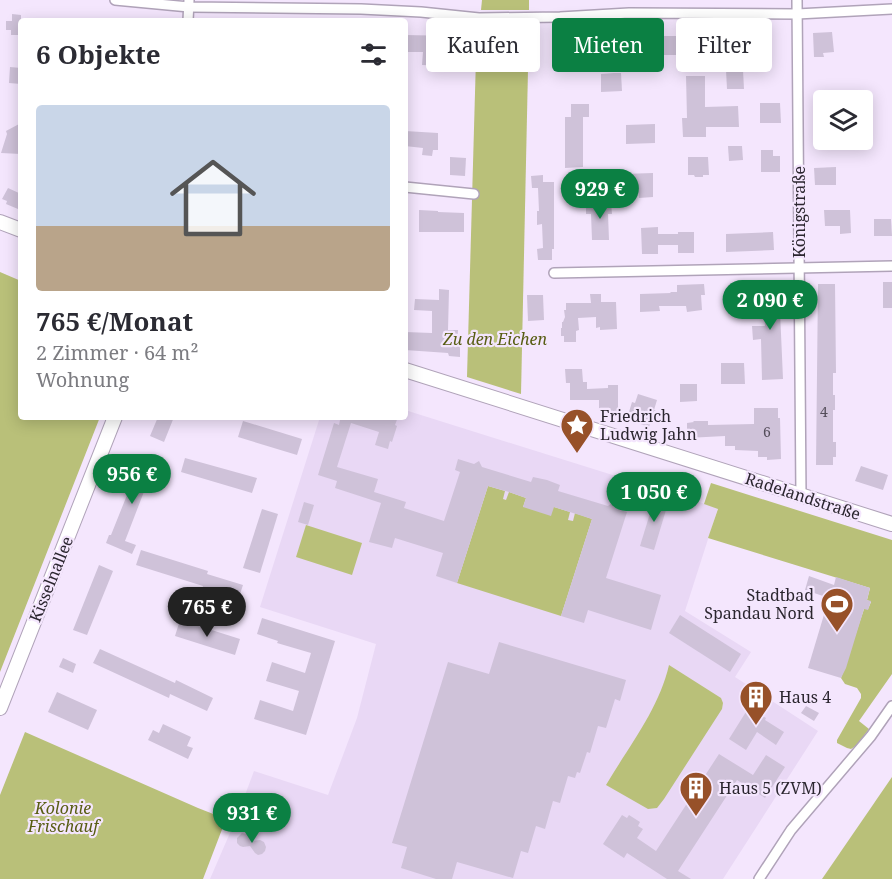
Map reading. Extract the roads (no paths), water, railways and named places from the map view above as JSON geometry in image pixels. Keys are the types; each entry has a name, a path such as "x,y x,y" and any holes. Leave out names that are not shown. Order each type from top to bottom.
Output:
{"street":[{"path":"115,0 361,9 479,18 629,13 797,14 892,9"},
{"name":"Königstraße","path":"797,0 801,496"},
{"path":"188,18 189,3"},
{"path":"408,187 474,194"},
{"path":"0,222 18,229"},
{"path":"554,273 892,266"},
{"name":"Radelandstraße","path":"408,371 892,525"},
{"name":"Kisselnallee","path":"0,708 114,420"},
{"path":"759,879 791,830 872,736 892,706"}],"place":[{"name":"Friedrich Ludwig Jahn","path":"577,454"},
{"name":"Stadtbad Spandau Nord","path":"837,633"},
{"name":"Haus 4","path":"756,726"},
{"name":"Haus 5 (ZVM)","path":"696,817"}],"park label":[{"name":"Zu den Eichen","path":"495,339"},
{"name":"Kolonie Frischauf","path":"63,817"}]}
